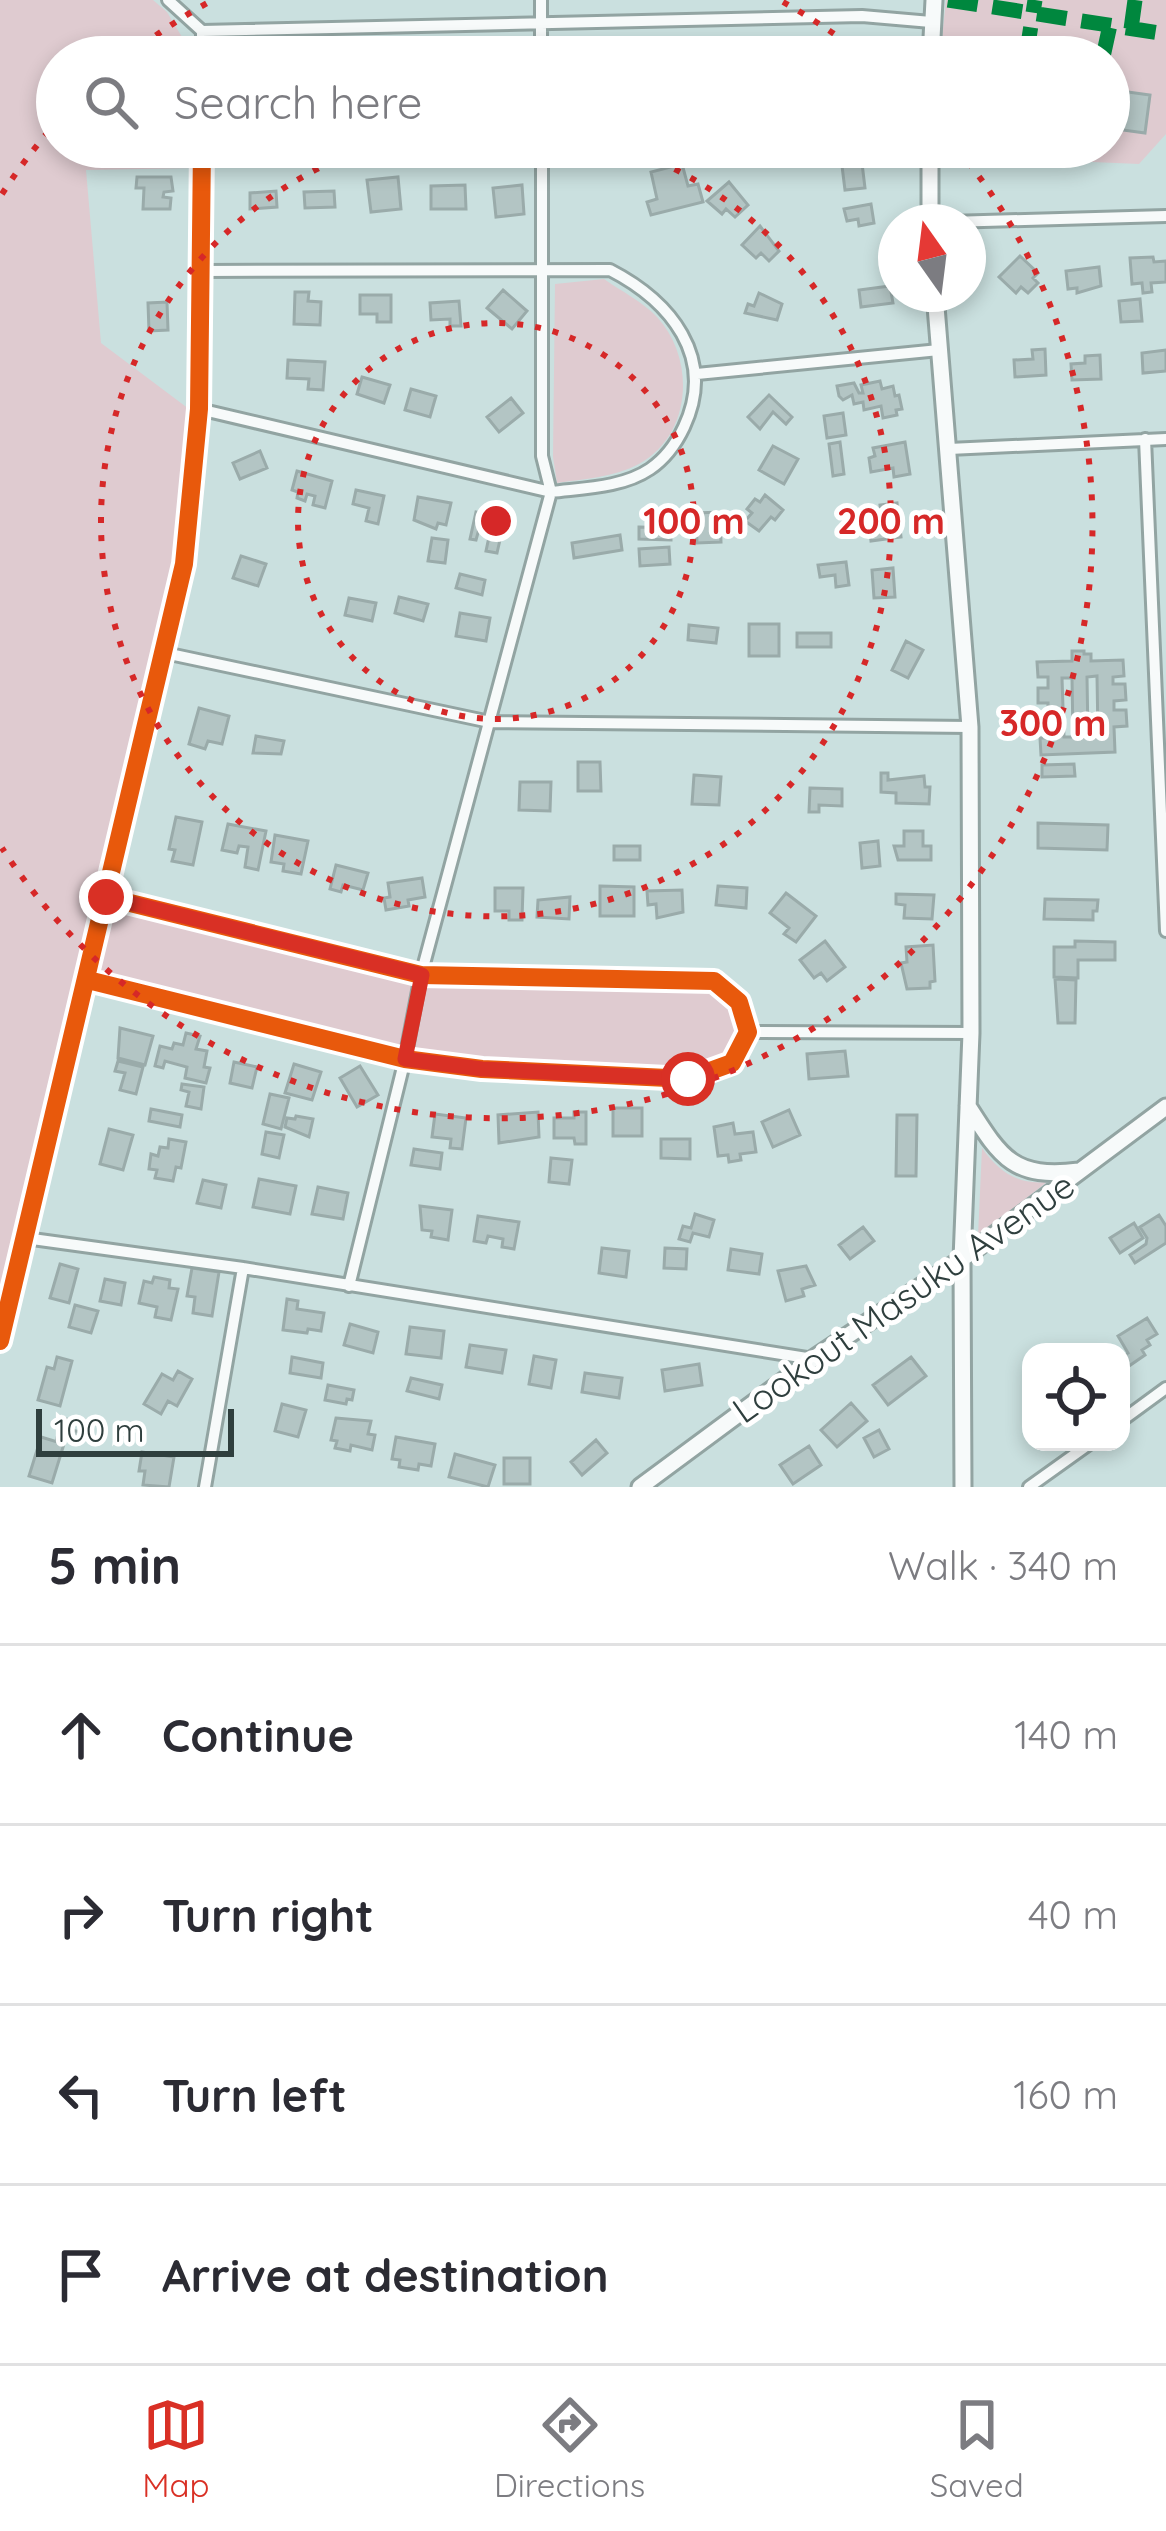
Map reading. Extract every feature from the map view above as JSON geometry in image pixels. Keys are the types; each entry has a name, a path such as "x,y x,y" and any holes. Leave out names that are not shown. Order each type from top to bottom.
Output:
{"street":[{"path":"168,0 202,31 862,16 931,22"},
{"path":"541,0 541,36"},
{"path":"862,0 862,16"},
{"path":"931,36 934,0"},
{"path":"202,31 202,36"},
{"path":"0,1341 184,564 200,409 202,168"},
{"path":"349,1286 422,975 550,493 542,456 542,168"},
{"path":"930,168 930,204"},
{"path":"986,221 1166,216"},
{"path":"200,409 550,493 607,485 647,471 675,446 692,412 697,374 687,344 666,310 610,270 202,271"},
{"path":"936,312 970,727 971,1033 962,1259 963,1487"},
{"path":"697,374 939,350"},
{"path":"1145,439 1161,698 1166,931"},
{"path":"949,449 1166,439"},
{"path":"165,653 490,722 970,727"},
{"path":"88,980 405,1059 482,1069 688,1079 732,1063 748,1032 739,1002 715,981 422,975 106,897"},
{"path":"748,1032 971,1033"},
{"path":"968,1106 987,1137 1020,1168 1040,1174 1082,1170"},
{"name":"Lookout Masuku Avenue","path":"640,1487 813,1359 962,1259 1166,1107"},
{"path":"25,1238 813,1359"},
{"path":"206,1487 243,1268"},
{"path":"1130,1414 1166,1388"},
{"path":"1030,1487 1080,1451"}],"shaded area":[{"path":"0,0 153,0 181,36 36,36 36,168 197,168 86,170 101,343 189,409 187,440 157,651 0,1294"},
{"path":"946,0 1166,0 1166,134 1139,164 1130,164 1130,36 942,36"},
{"path":"604,279 657,317 670,334 682,374 678,416 657,451 639,464 609,475 557,483 553,457 555,284"},
{"path":"112,908 431,985 710,991 733,1009 740,1034 724,1056 686,1070 415,1052 97,973"},
{"path":"982,1148 1010,1175 1047,1182 978,1236"}],"building":[{"path":"1130,92 1150,95 1145,133 1130,131"},
{"path":"683,168 688,186 698,184 703,202 651,215 647,202 657,199 651,172"},
{"path":"842,168 863,168 865,188 845,190"},
{"path":"137,177 171,177 173,191 164,192 163,197 171,198 170,209 143,209 144,188 136,188"},
{"path":"398,177 401,209 371,212 367,180"},
{"path":"729,182 748,205 735,217 726,209 722,214 707,201"},
{"path":"465,185 466,209 431,209 431,186"},
{"path":"522,185 524,214 496,217 493,188"},
{"path":"276,191 277,207 250,209 250,193"},
{"path":"334,191 335,207 305,208 304,192"},
{"path":"871,204 874,223 859,226 858,219 847,221 844,209"},
{"path":"760,226 779,251 769,261 761,253 756,258 742,245"},
{"path":"1020,256 1038,273 1033,278 1038,283 1028,293 1021,287 1016,293 999,277"},
{"path":"1153,257 1154,262 1166,261 1166,282 1151,283 1152,292 1143,293 1142,283 1132,284 1130,258"},
{"path":"1099,267 1101,286 1077,293 1077,288 1068,289 1066,271"},
{"path":"878,288 878,305 861,307 859,290"},
{"path":"503,290 527,311 512,329 487,308"},
{"path":"295,292 309,292 308,301 321,302 320,325 294,324"},
{"path":"759,293 782,304 777,320 745,313"},
{"path":"360,295 391,295 391,322 377,322 377,314 360,314"},
{"path":"1140,299 1142,321 1121,322 1119,301"},
{"path":"459,301 461,326 450,326 450,319 431,320 430,303"},
{"path":"167,302 168,330 149,331 148,303"},
{"path":"1045,349 1046,375 1015,377 1014,360 1033,359 1032,350"},
{"path":"1166,350 1166,371 1143,373 1142,353"},
{"path":"1100,355 1101,379 1072,380 1071,364"},
{"path":"288,360 325,362 323,390 308,389 309,379 287,378"},
{"path":"362,377 390,385 384,403 357,394"},
{"path":"880,381 882,389 893,386 895,396 899,395 902,409 896,410 897,415 883,418 881,406 864,410 863,402 854,404 852,395 843,400 839,396 837,386 854,383 863,393 861,385"},
{"path":"411,389 436,396 430,417 405,410"},
{"path":"769,395 792,417 786,424 773,412 760,429 748,417"},
{"path":"511,398 523,413 499,432 487,417"},
{"path":"843,413 846,435 827,438 824,416"},
{"path":"840,442 844,474 833,476 829,444"},
{"path":"905,442 910,474 894,477 893,468 871,472 873,448"},
{"path":"773,446 798,459 784,484 759,470"},
{"path":"260,451 267,468 240,479 233,463"},
{"path":"297,471 332,481 325,508 313,505 315,496 307,494 305,501 297,498 298,492 292,490"},
{"path":"356,490 384,496 378,524 366,521 369,508 353,504"},
{"path":"765,495 783,510 759,531 745,521 752,513 747,509"},
{"path":"418,497 451,503 446,525 438,523 436,529 414,520"},
{"path":"897,503 901,537 871,541 869,523 882,521 880,505"},
{"path":"476,512 505,518 497,553 486,551 490,532 479,529 476,540 470,539"},
{"path":"720,512 721,542 697,543 696,513"},
{"path":"639,527 671,528 671,540 639,539"},
{"path":"620,535 622,550 574,558 572,543"},
{"path":"432,538 448,540 445,563 428,561"},
{"path":"669,547 670,564 640,566 639,549"},
{"path":"241,556 266,564 258,586 233,578"},
{"path":"846,562 849,585 836,587 835,575 820,577 818,565"},
{"path":"893,568 895,597 874,598 872,570"},
{"path":"460,574 485,580 482,595 456,588"},
{"path":"399,597 428,604 423,621 395,613"},
{"path":"349,598 376,603 372,621 345,615"},
{"path":"460,613 490,618 486,641 456,636"},
{"path":"749,624 779,624 779,656 749,656"},
{"path":"689,625 718,628 716,643 688,640"},
{"path":"797,633 831,633 831,647 797,647"},
{"path":"906,641 923,650 908,678 892,670"},
{"path":"1072,651 1091,654 1091,661 1123,660 1124,676 1113,677 1113,684 1125,684 1126,700 1114,701 1114,710 1126,710 1127,726 1114,727 1115,752 1041,755 1040,738 1049,738 1049,729 1040,729 1040,713 1048,713 1048,703 1038,703 1038,688 1048,688 1048,677 1038,677 1037,662 1072,661","holes":["1097,676 1098,736 1088,736 1087,677","1062,678 1072,678 1073,737 1064,737"]},
{"path":"199,708 229,716 222,744 208,741 205,749 189,744"},
{"path":"256,736 284,741 281,754 253,753"},
{"path":"578,762 600,762 601,791 578,791"},
{"path":"1074,764 1075,776 1042,777 1042,765"},
{"path":"881,773 888,773 888,780 924,776 925,787 930,787 929,804 896,803 896,793 881,792"},
{"path":"694,775 721,777 719,805 692,804"},
{"path":"520,782 551,782 550,811 519,810"},
{"path":"810,788 842,789 842,806 819,805 819,812 809,812"},
{"path":"176,817 202,822 193,865 172,861 175,850 169,849"},
{"path":"1038,823 1108,825 1107,850 1038,848"},
{"path":"228,824 266,831 258,870 245,867 248,847 239,846 237,853 222,850"},
{"path":"904,831 923,831 923,846 931,846 931,860 898,860 894,846 904,846"},
{"path":"275,835 308,841 301,874 283,871 284,864 271,862"},
{"path":"878,841 880,866 862,868 860,843"},
{"path":"614,846 640,846 640,860 614,860"},
{"path":"336,865 368,873 363,890 343,885 341,892 330,889"},
{"path":"422,878 425,897 386,910 388,883"},
{"path":"600,886 634,887 634,916 600,916"},
{"path":"718,886 747,888 746,908 716,905"},
{"path":"495,888 523,888 522,920 509,920 509,911 495,911"},
{"path":"682,890 683,912 657,918 656,904 648,905 647,891"},
{"path":"786,893 816,916 796,942 784,934 789,928 770,913"},
{"path":"896,894 934,895 932,919 904,918 905,905 896,904"},
{"path":"570,897 569,919 537,917 538,900"},
{"path":"1045,899 1098,900 1097,911 1093,911 1093,920 1044,919"},
{"path":"825,941 845,967 827,981 821,973 814,978 800,960"},
{"path":"1075,941 1115,942 1115,960 1078,960 1078,978 1054,977 1054,947 1075,947"},
{"path":"933,945 935,981 930,988 907,989 901,963 907,962 906,947"},
{"path":"1055,979 1076,980 1075,1023 1058,1023"},
{"path":"120,1028 153,1036 145,1065 118,1058"},
{"path":"186,1033 200,1036 196,1049 207,1051 206,1083 185,1078 187,1067 165,1061 163,1068 155,1066 160,1046 183,1045"},
{"path":"845,1051 848,1076 809,1079 807,1054"},
{"path":"118,1061 143,1067 136,1094 120,1090 125,1073 115,1071"},
{"path":"234,1062 257,1067 252,1088 230,1083"},
{"path":"294,1064 321,1072 312,1100 285,1093"},
{"path":"360,1066 378,1095 357,1107 340,1078"},
{"path":"182,1084 204,1087 201,1109 186,1106 189,1092 181,1090"},
{"path":"270,1094 289,1098 281,1129 263,1124"},
{"path":"613,1108 642,1108 642,1136 613,1136"},
{"path":"151,1109 182,1115 180,1127 149,1121"},
{"path":"789,1110 800,1135 773,1147 762,1122"},
{"path":"538,1112 539,1137 499,1143 498,1115"},
{"path":"574,1112 586,1112 586,1144 575,1144 574,1138 554,1138 554,1118 574,1118"},
{"path":"435,1114 466,1118 462,1149 450,1148 451,1139 432,1137"},
{"path":"897,1115 917,1115 916,1176 896,1176"},
{"path":"287,1118 313,1119 309,1137 285,1127"},
{"path":"733,1123 735,1134 753,1132 756,1152 740,1154 741,1160 729,1162 728,1155 718,1156 714,1127"},
{"path":"109,1129 133,1135 123,1170 100,1164"},
{"path":"266,1132 284,1135 279,1158 262,1154"},
{"path":"169,1139 186,1142 173,1181 155,1178 157,1170 149,1169 151,1154 158,1156 160,1147 168,1148"},
{"path":"661,1139 690,1139 690,1159 661,1158"},
{"path":"414,1149 442,1153 440,1169 411,1165"},
{"path":"551,1158 572,1160 569,1184 549,1182"},
{"path":"259,1179 296,1186 290,1214 253,1207"},
{"path":"203,1180 226,1185 221,1208 197,1203"},
{"path":"318,1187 348,1193 343,1219 312,1214"},
{"path":"420,1206 452,1210 448,1240 422,1230"},
{"path":"695,1214 714,1220 709,1237 693,1233 690,1242 679,1239 683,1226 691,1228"},
{"path":"1159,1215 1166,1226 1166,1243 1135,1263 1130,1255 1147,1238 1140,1227"},
{"path":"478,1216 519,1222 514,1249 502,1247 503,1239 488,1236 486,1243 474,1241"},
{"path":"1134,1223 1143,1238 1120,1253 1110,1238"},
{"path":"863,1227 874,1241 850,1259 839,1245"},
{"path":"602,1248 629,1251 626,1277 599,1273"},
{"path":"665,1248 687,1249 686,1269 664,1268"},
{"path":"731,1249 762,1254 759,1274 728,1270"},
{"path":"60,1264 78,1269 69,1303 50,1298"},
{"path":"806,1266 815,1285 802,1289 804,1296 786,1301 778,1271"},
{"path":"192,1268 219,1272 212,1316 193,1313 195,1297 187,1296"},
{"path":"154,1277 170,1280 169,1288 178,1289 171,1320 155,1317 157,1307 139,1303 144,1281 152,1283"},
{"path":"105,1279 125,1283 121,1305 100,1301"},
{"path":"287,1299 298,1301 297,1309 324,1313 321,1331 283,1330"},
{"path":"75,1305 98,1311 91,1333 69,1327"},
{"path":"1147,1318 1157,1334 1147,1340 1150,1345 1142,1350 1145,1355 1130,1365 1130,1343 1122,1343 1118,1336"},
{"path":"350,1324 378,1332 373,1353 344,1345"},
{"path":"410,1327 444,1331 441,1358 406,1354"},
{"path":"470,1345 506,1350 502,1373 466,1367"},
{"path":"534,1356 556,1360 551,1388 529,1384"},
{"path":"57,1357 72,1361 60,1406 38,1400 47,1367 54,1369"},
{"path":"292,1357 323,1363 321,1378 290,1373"},
{"path":"911,1357 926,1376 888,1405 873,1385"},
{"path":"699,1364 702,1385 665,1391 662,1370"},
{"path":"178,1371 192,1379 177,1406 168,1401 161,1414 144,1404 162,1374 173,1380"},
{"path":"585,1373 622,1378 619,1398 582,1392"},
{"path":"411,1378 442,1385 439,1399 407,1391"},
{"path":"328,1385 354,1390 352,1400 347,1399 346,1404 325,1400"},
{"path":"851,1403 867,1421 837,1447 821,1430"},
{"path":"282,1404 306,1410 298,1437 275,1431"},
{"path":"60,1418 72,1420 70,1430 82,1432 81,1442 57,1439"},
{"path":"336,1418 371,1421 372,1450 351,1445 350,1451 335,1448 337,1441 331,1440"},
{"path":"879,1430 889,1449 874,1457 864,1438"},
{"path":"41,1437 64,1444 52,1483 29,1476"},
{"path":"396,1437 435,1444 431,1466 399,1467 400,1460 392,1459"},
{"path":"596,1440 607,1453 582,1475 571,1462"},
{"path":"809,1446 821,1465 793,1484 780,1465"},
{"path":"142,1452 174,1457 169,1487 143,1485"},
{"path":"455,1454 495,1465 488,1487 449,1477"},
{"path":"504,1458 530,1458 530,1484 504,1484"}],"marked path":[{"path":"948,0 1166,34"},
{"path":"1029,36 1035,0"},
{"path":"1131,29 1135,0"},
{"path":"1108,36 1110,25"}],"cycle path":[{"path":"0,1341 184,564 199,409 202,168"},
{"path":"88,980 405,1059 482,1069 688,1079 732,1063 748,1032 739,1002 714,981 421,975 106,897"}],"route":[{"path":"106,897 422,975 405,1059 482,1069 688,1079"}]}
